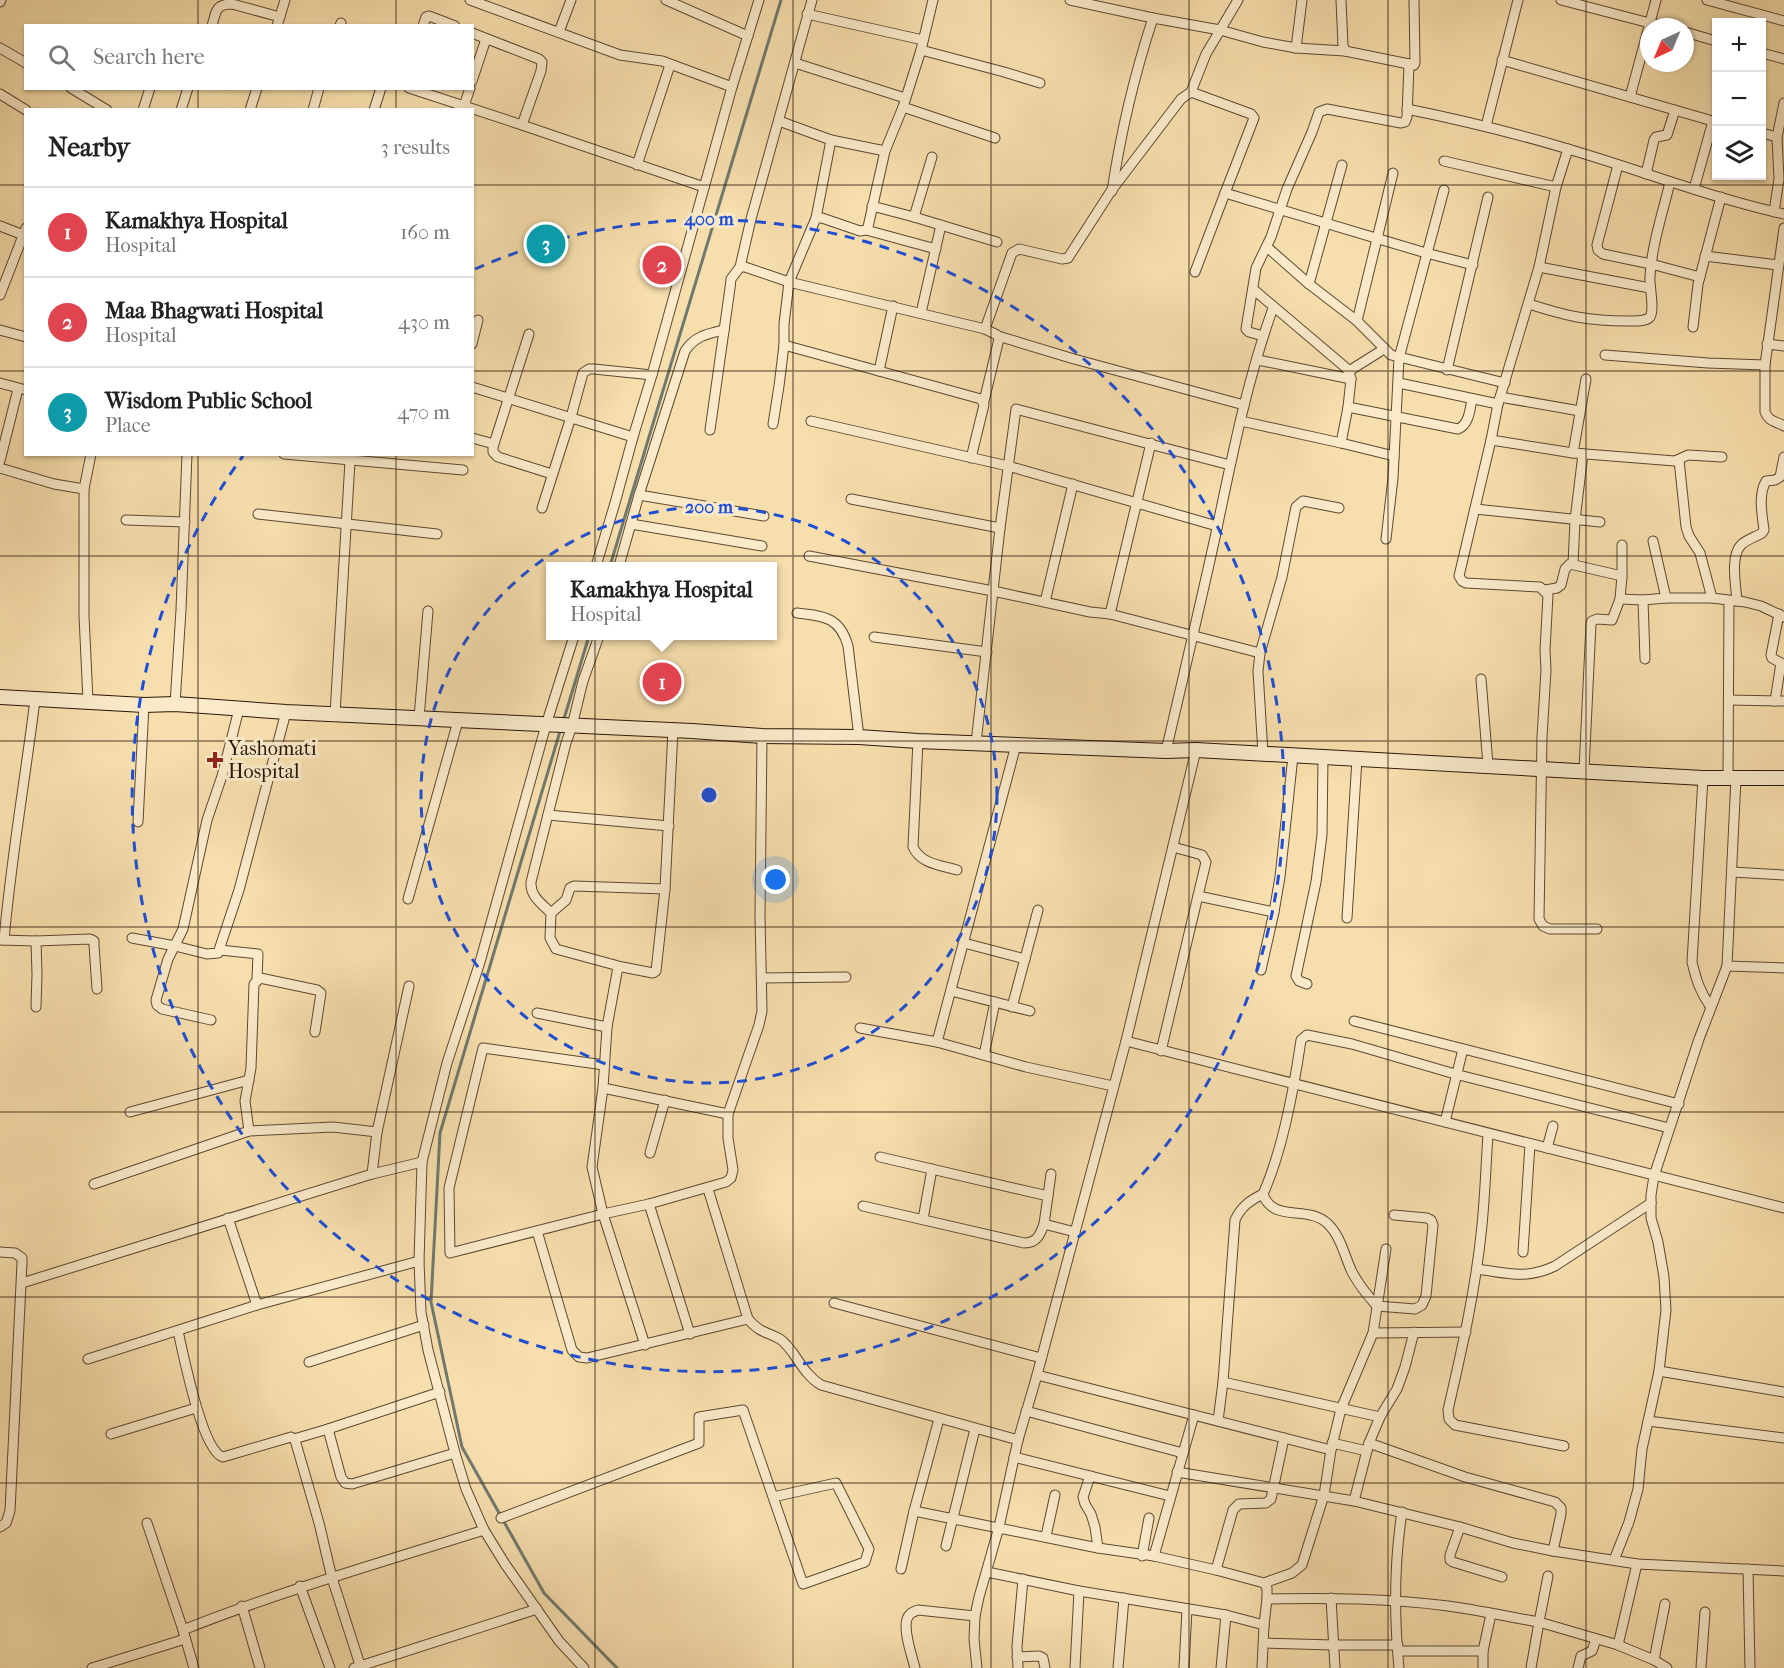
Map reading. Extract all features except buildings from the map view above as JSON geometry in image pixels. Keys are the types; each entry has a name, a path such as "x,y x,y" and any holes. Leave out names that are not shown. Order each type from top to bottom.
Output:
{"main road":[{"path":"0,697 144,705 176,704 286,712 762,736 859,737 1166,751 1196,750 1703,778 1784,778"}],"street":[{"path":"213,24 218,8 224,4 232,4 278,21 285,0"},
{"path":"470,0 485,3 620,55 638,59 653,59 732,87"},
{"path":"559,32 571,0"},
{"path":"666,0 748,36"},
{"path":"597,562 732,87 759,0"},
{"path":"710,430 731,279 740,267 751,219 812,0"},
{"path":"866,230 885,151 904,102 933,0"},
{"path":"1070,0 1220,30 1263,42 1296,48 1345,51 1414,65 1414,0"},
{"path":"1127,12 1128,0"},
{"path":"985,329 1012,253 1019,249 1062,259 1068,258 1111,191 1181,99 1191,92 1206,54 1238,0"},
{"path":"1296,48 1302,0"},
{"path":"1341,0 1345,51"},
{"path":"1486,126 1518,0"},
{"path":"1561,0 1640,21"},
{"path":"1651,18 1656,0"},
{"path":"1707,0 1784,21"},
{"path":"807,14 922,45 1040,83"},
{"path":"424,24 429,15 450,24"},
{"path":"1111,191 1130,92 1153,18"},
{"path":"474,34 542,62 542,71 522,125"},
{"path":"1694,35 1712,40"},
{"path":"474,75 486,39"},
{"path":"0,48 24,62"},
{"path":"1766,54 1784,59"},
{"path":"1630,97 1640,58"},
{"path":"1502,60 1712,120"},
{"path":"795,63 995,138"},
{"path":"1263,336 1246,329 1256,268 1267,247 1317,114 1320,110 1327,109 1401,123 1406,120 1409,64"},
{"path":"637,165 670,65"},
{"path":"74,90 104,108"},
{"path":"144,108 149,90"},
{"path":"181,108 187,90"},
{"path":"251,108 256,90"},
{"path":"313,108 318,90"},
{"path":"375,108 380,90"},
{"path":"415,90 470,108"},
{"path":"464,106 469,90"},
{"path":"1191,92 1251,114 1254,118 1196,272"},
{"path":"0,94 24,109"},
{"path":"1407,109 1486,126 1779,213 1779,132 1784,103"},
{"path":"474,109 704,187"},
{"path":"1646,174 1654,140 1667,135 1675,110"},
{"path":"779,121 831,140 885,151"},
{"path":"1694,189 1713,126"},
{"path":"773,424 784,345 789,282 816,218 831,140"},
{"path":"1568,149 1556,187 1539,267 1499,400 1459,576 1466,583 1540,587 1548,595 1541,768 1539,919 1543,926 1550,929 1597,929"},
{"path":"914,217 932,157"},
{"path":"1444,161 1556,187"},
{"path":"1310,284 1342,165"},
{"path":"1618,165 1597,245 1598,250 1603,254 1700,277"},
{"path":"1357,321 1393,173"},
{"path":"1529,303 1561,315 1581,319 1646,320 1651,316 1649,279 1651,264 1671,182"},
{"path":"1386,539 1400,358 1444,190"},
{"path":"1225,193 1473,265"},
{"path":"1447,369 1488,197"},
{"path":"1693,327 1700,277 1720,197"},
{"path":"872,206 997,242"},
{"path":"816,218 936,249"},
{"path":"921,313 941,225"},
{"path":"0,226 24,233"},
{"path":"1783,424 1772,421 1765,412 1765,365 1784,228"},
{"path":"0,296 24,236"},
{"path":"1267,247 1357,321 1391,355 1505,383"},
{"path":"1706,256 1778,265"},
{"path":"740,267 789,282 985,329 998,336 1074,359 1244,405"},
{"path":"1539,267 1650,288"},
{"path":"1252,289 1350,375"},
{"path":"879,371 893,306"},
{"path":"1166,751 1244,405 1263,336 1274,308"},
{"path":"474,336 478,320"},
{"path":"0,330 24,336"},
{"path":"620,562 639,495 685,351 697,337 724,330"},
{"path":"529,334 493,452 498,457 552,474"},
{"path":"971,458 998,336"},
{"path":"1767,344 1784,346"},
{"path":"784,345 978,397 984,401"},
{"path":"1258,360 1350,375 1384,349"},
{"path":"1605,355 1765,365"},
{"path":"542,508 572,417 583,373 594,369 652,375"},
{"path":"1341,443 1348,407 1350,375"},
{"path":"1573,564 1580,411 1586,379"},
{"path":"0,383 22,389 0,461"},
{"path":"1399,383 1472,399 1499,400 1580,411"},
{"path":"474,388 633,437"},
{"path":"1348,407 1458,429 1463,428 1466,424 1472,399"},
{"path":"975,743 1015,412 1018,409 1230,465"},
{"path":"811,421 1008,466 1217,526"},
{"path":"1241,421 1394,456"},
{"path":"474,439 494,444"},
{"path":"1491,440 1578,453 1675,461 1688,455 1722,457"},
{"path":"1110,614 1151,443"},
{"path":"88,702 84,616 84,489 91,456"},
{"path":"176,704 187,456"},
{"path":"303,456 463,470"},
{"path":"1614,1560 1629,1522 1638,1489 1642,1449 1659,1371 1666,1310 1664,1277 1651,1218 1654,1176 1710,1006 1727,966 1732,872 1729,700 1735,559 1741,546 1764,530 1762,497 1764,484 1766,481 1780,477 1784,457"},
{"path":"1679,460 1686,527 1700,553 1712,598"},
{"path":"335,714 350,461"},
{"path":"0,468 54,484 84,489"},
{"path":"1045,602 1073,484"},
{"path":"639,495 764,516"},
{"path":"851,499 1000,528"},
{"path":"1263,754 1258,672 1260,653 1282,577 1296,507 1303,501 1339,508"},
{"path":"1475,509 1600,522"},
{"path":"258,514 437,534"},
{"path":"126,520 185,522"},
{"path":"631,524 762,546"},
{"path":"1653,541 1666,598"},
{"path":"1584,770 1590,628 1593,621 1597,619 1612,620 1620,598 1622,545"},
{"path":"809,556 1090,612 1110,614 1260,653"},
{"path":"1545,590 1561,585 1567,565 1573,564 1622,576"},
{"path":"1620,598 1643,600 1712,598 1761,606 1781,616 1771,655 1781,663 1779,701 1729,700"},
{"path":"1643,600 1645,660"},
{"path":"419,718 428,611"},
{"path":"798,613 828,618 838,625 846,638 859,737"},
{"path":"874,637 987,652"},
{"path":"551,912 536,898 531,886 566,743 561,725 573,640"},
{"path":"584,1668 560,1641 505,1564 484,1530 466,1489 428,1350 421,1312 419,1262 422,1162 447,1064 561,725 583,681 598,640"},
{"path":"1481,679 1488,765"},
{"path":"35,700 23,792 5,879 2,940 87,938 92,940 97,989"},
{"path":"138,822 144,705"},
{"path":"211,1020 162,1009 157,1005 156,1000 168,959 183,929 207,820 222,776 239,709"},
{"path":"132,938 207,954 215,954 220,950 239,890 286,712"},
{"path":"408,899 458,721"},
{"path":"665,889 574,886 570,888 566,900 551,912 550,938 556,949 617,966 653,973 656,971 665,889 672,730"},
{"path":"604,1065 483,1048 449,1188 450,1253 708,1189 731,1178 733,1170 728,1138 728,1114 762,1011 760,916 762,736"},
{"path":"918,741 913,847 917,855 925,861 957,870"},
{"path":"937,1042 1016,745"},
{"path":"977,1668 974,1639 975,1616 999,1527 1018,1440 1126,1041 1196,750"},
{"path":"1260,970 1274,912 1284,846 1293,756"},
{"path":"1307,984 1299,981 1296,975 1316,882 1322,835 1323,757"},
{"path":"1347,918 1358,759"},
{"path":"1703,778 1692,962 1696,981 1710,1006"},
{"path":"548,815 669,826"},
{"path":"1161,1051 1206,862 1202,855 1173,847"},
{"path":"1732,872 1784,875"},
{"path":"1198,896 1274,912"},
{"path":"1012,1006 1038,910"},
{"path":"36,941 36,1007"},
{"path":"964,943 1025,959"},
{"path":"220,950 258,954 245,1107 249,1131"},
{"path":"617,966 618,972 607,1027 603,1088 592,1167 603,1214 645,1345"},
{"path":"1727,966 1784,968"},
{"path":"762,978 846,977"},
{"path":"257,979 317,990 321,993 315,1032"},
{"path":"372,1174 377,1132 410,986"},
{"path":"951,992 1030,1011"},
{"path":"984,1055 995,1002"},
{"path":"537,1013 607,1027"},
{"path":"1354,1021 1678,1104"},
{"path":"860,1028 937,1042 1113,1086"},
{"path":"1218,1421 1235,1220 1240,1209 1263,1194 1268,1182 1294,1084 1301,1040 1307,1035 1352,1044 1455,1074 1669,1128"},
{"path":"1126,1041 1784,1208"},
{"path":"1445,1122 1463,1049"},
{"path":"130,1112 249,1080"},
{"path":"603,1088 728,1114"},
{"path":"650,1153 665,1100"},
{"path":"1546,1148 1553,1126"},
{"path":"94,1184 249,1131 333,1127 377,1132"},
{"path":"1488,1134 1477,1269 1466,1332 1448,1410 1449,1419 1455,1425 1564,1446"},
{"path":"1523,1252 1530,1144"},
{"path":"880,1157 1048,1196"},
{"path":"21,1283 372,1174 422,1162"},
{"path":"923,1219 932,1169"},
{"path":"863,1206 1031,1243 1040,1235 1044,1224 1051,1174"},
{"path":"708,1189 748,1319 764,1334 780,1340 811,1379 821,1385 1018,1440"},
{"path":"1263,1194 1271,1208 1325,1220 1334,1231 1362,1288 1377,1306 1415,1309 1422,1305 1426,1296 1433,1225 1427,1218 1394,1215"},
{"path":"1477,1269 1527,1275 1540,1273 1555,1266 1651,1203"},
{"path":"649,1204 690,1334"},
{"path":"228,1218 257,1305"},
{"path":"1044,1224 1075,1232"},
{"path":"537,1231 572,1350 579,1357 587,1358 645,1345 748,1319"},
{"path":"914,1511 1098,1548 1154,1556 1263,1583 1292,1573 1302,1565 1324,1495 1331,1446 1341,1409 1373,1333 1386,1249"},
{"path":"0,1252 15,1253 22,1258 10,1511 6,1523 0,1527"},
{"path":"88,1359 257,1305 419,1262"},
{"path":"834,1303 1041,1358"},
{"path":"309,1362 424,1325"},
{"path":"178,1330 196,1408 211,1446 220,1456 290,1438 294,1439 440,1392"},
{"path":"1354,1501 1368,1447 1380,1417 1397,1389 1414,1332"},
{"path":"1373,1333 1466,1332"},
{"path":"1659,1371 1784,1392"},
{"path":"1037,1375 1284,1438 1331,1446 1368,1447 1559,1504 1561,1514 1553,1551"},
{"path":"1223,1382 1380,1417"},
{"path":"111,1434 196,1408"},
{"path":"501,1518 699,1443 699,1417 743,1410 773,1497 803,1584 865,1562 869,1549 836,1483 773,1497"},
{"path":"1026,1411 1183,1452"},
{"path":"1154,1556 1194,1414"},
{"path":"901,1569 939,1419"},
{"path":"1648,1421 1784,1438"},
{"path":"328,1429 340,1477 345,1483 352,1484 455,1453"},
{"path":"946,1546 975,1429"},
{"path":"1216,1570 1233,1510 1239,1504 1266,1503 1271,1499 1284,1438"},
{"path":"294,1439 358,1667 537,1609"},
{"path":"1014,1457 1170,1496"},
{"path":"1177,1472 1354,1501 1460,1527 1513,1543 1553,1551 1637,1564 1784,1571"},
{"path":"1090,1476 1083,1497 1095,1527 1098,1548"},
{"path":"1046,1536 1055,1496"},
{"path":"1399,1668 1395,1601 1397,1543 1402,1512"},
{"path":"1142,1556 1149,1518"},
{"path":"147,1523 194,1668"},
{"path":"1460,1527 1450,1560 1502,1576"},
{"path":"98,1667 184,1635 242,1606 484,1530"},
{"path":"1618,1645 1637,1564"},
{"path":"1748,1569 1750,1668"},
{"path":"987,1572 1079,1591 1226,1615 1264,1624"},
{"path":"1531,1668 1548,1576"},
{"path":"1018,1668 1018,1626 1023,1579"},
{"path":"1262,1668 1267,1599 1267,1588 1263,1583"},
{"path":"300,1586 330,1668"},
{"path":"1075,1668 1079,1591"},
{"path":"1118,1668 1124,1598"},
{"path":"1267,1599 1331,1598 1448,1606 1539,1622 1596,1638 1618,1645 1668,1668"},
{"path":"1331,1598 1335,1668"},
{"path":"1654,1660 1665,1604"},
{"path":"242,1606 260,1668"},
{"path":"1184,1668 1187,1609"},
{"path":"915,1668 906,1629 907,1619 911,1613 918,1610 975,1616"},
{"path":"1701,1668 1705,1612"},
{"path":"1484,1668 1483,1651 1491,1614"},
{"path":"1221,1668 1226,1615"},
{"path":"1578,1668 1581,1656 1592,1651 1596,1638"},
{"path":"1264,1643 1483,1651"},
{"path":"1017,1657 1039,1656 1043,1658 1045,1668"}],"waterway":[{"path":"611,562 781,0"},
{"path":"563,722 588,640"},
{"path":"561,728 440,1133 431,1302 462,1447 544,1593 617,1668"}],"place":[{"name":"Wisdom Public School","path":"546,244"},
{"name":"Maa Bhagwati Hospital","path":"662,265"},
{"name":"Kamakhya Hospital","path":"662,682"},
{"name":"Yashomati Hospital","path":"215,760"}]}
